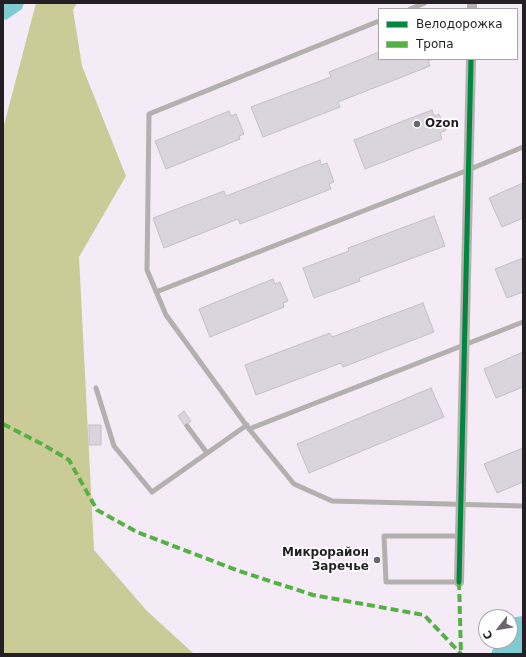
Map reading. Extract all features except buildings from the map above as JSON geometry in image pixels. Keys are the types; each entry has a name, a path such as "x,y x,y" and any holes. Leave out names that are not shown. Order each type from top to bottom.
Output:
{"street":[{"path":"459,582 471,60"}],"lane":[{"path":"412,8 425,3"},
{"path":"378,21 149,114 147,270 166,315 248,427 294,484 332,501 523,506"},
{"path":"156,292 523,147"},
{"path":"96,388 114,446 152,492 207,453 248,427 464,346 523,322"},
{"path":"187,426 207,453"},
{"path":"459,582 386,582 384,536 460,536"}],"green space":[{"path":"36,3 77,3 73,10 82,66 126,176 79,257 94,550 147,611 194,654 3,654 3,129"}],"water":[{"path":"3,3 24,3 22,9 6,20 3,19"},
{"path":"523,616 523,654 491,654 493,649 518,649 518,617"}],"marked path":[{"path":"3,424 69,460 97,510 137,532 239,571 313,595 424,615 461,654"},
{"path":"459,582 461,654"}],"cycle path":[{"path":"459,582 471,60"}],"place":[{"name":"Ozon","path":"417,124"},
{"name":"Микрорайон Заречье","path":"377,560"}]}
